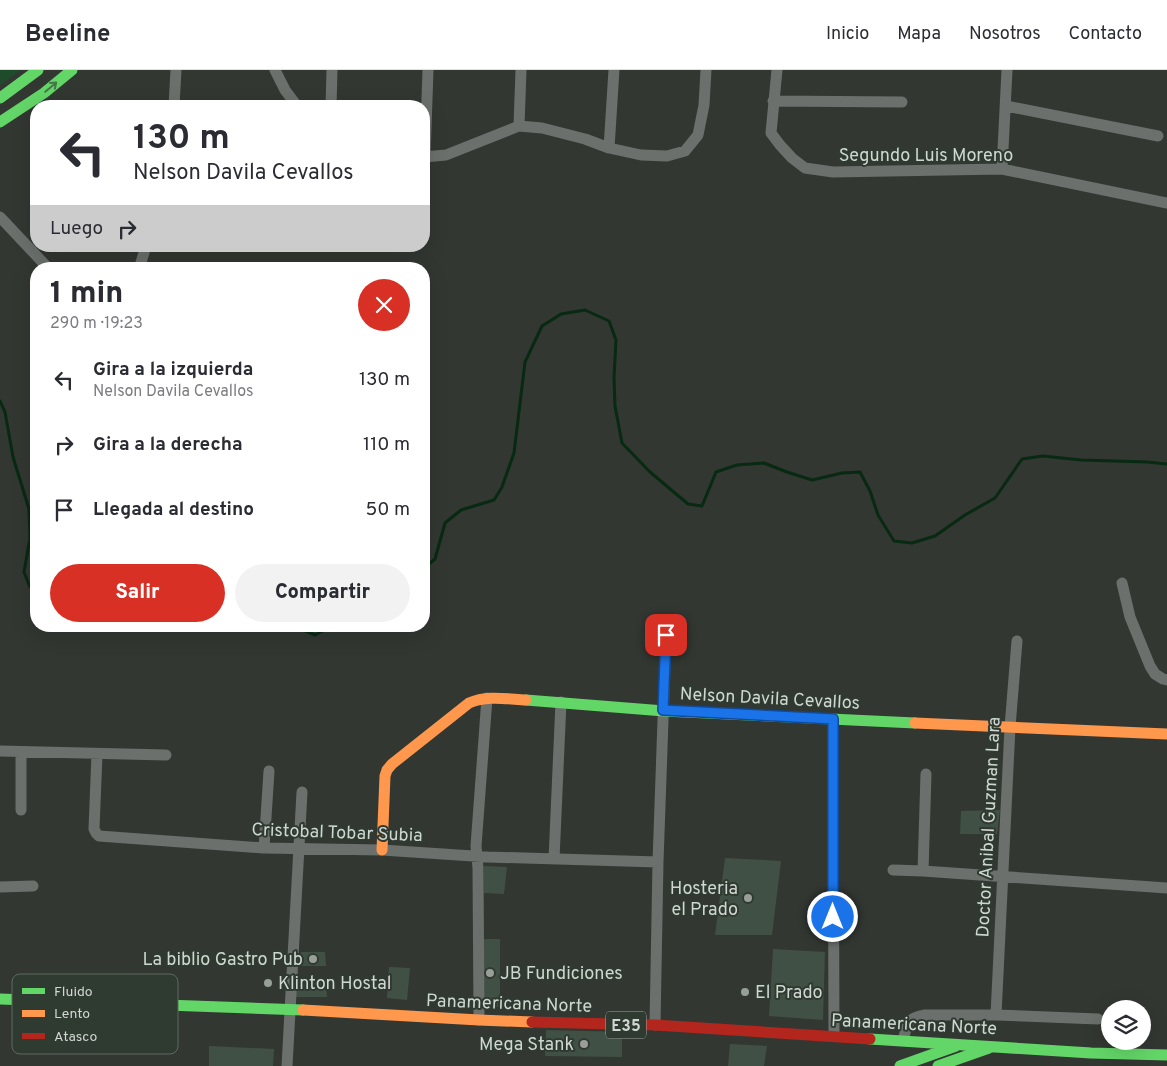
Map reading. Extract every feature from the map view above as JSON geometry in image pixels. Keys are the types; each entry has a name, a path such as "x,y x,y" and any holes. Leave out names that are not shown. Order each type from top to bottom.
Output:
{"main road":[{"path":"0,98 38,70"},
{"path":"33,100 72,70"},
{"path":"0,122 30,102"},
{"name":"Nelson Davila Cevallos","path":"382,850 385,776 387,770 469,703 478,699 561,702 663,710 833,719 1167,734"},
{"name":"Panamericana Norte","path":"178,1005 290,1009 479,1020 655,1025 1091,1053 1167,1056"},
{"path":"900,1066 962,1044"},
{"path":"938,1066 994,1046"}],"street":[{"path":"174,100 176,70"},
{"path":"276,70 292,100"},
{"path":"330,100 332,70"},
{"path":"427,100 428,70"},
{"path":"519,126 521,70"},
{"path":"609,148 614,70"},
{"path":"430,156 446,155 519,126 542,128 586,139 609,148 641,154 667,156 685,151 698,135 704,104 706,70"},
{"path":"776,70 774,101 902,102"},
{"path":"1002,169 1007,70"},
{"name":"Segundo Luis Moreno","path":"774,101 771,133 792,158 806,168 832,172 1002,169 1167,203"},
{"path":"1006,106 1158,136"},
{"path":"0,217 30,249"},
{"path":"33,252 42,262"},
{"path":"1122,583 1130,617 1150,666 1156,674 1167,680"},
{"path":"655,1025 658,862 666,635"},
{"name":"Doctor Anibal Guzman Lara","path":"996,1015 1010,727 1017,641"},
{"path":"479,1020 478,868 476,846 486,698"},
{"path":"554,859 561,702"},
{"path":"833,719 834,1036"},
{"path":"0,751 166,755"},
{"path":"21,752 21,810"},
{"name":"Cristobal Tobar Subia","path":"98,754 94,829 99,836 264,848 382,850 476,856 658,862"},
{"path":"264,848 269,771"},
{"path":"924,871 926,774"},
{"path":"286,1066 302,792"},
{"path":"893,870 1167,888"},
{"path":"0,887 33,886"},
{"path":"903,1040 910,1020 916,1016 925,1015 996,1015 1098,1019"}],"green space":[{"path":"0,70 21,70 0,85"}],"building":[{"path":"1000,810 997,834 960,834 961,811"},
{"name":"Hosteria el Prado","path":"725,858 781,861 772,935 715,935"},
{"path":"484,866 507,867 504,894 484,893"},
{"name":"JB Fundiciones","path":"480,939 500,939 500,1007 479,1007"},
{"path":"773,949 825,952 823,1020 769,1016"},
{"name":"La biblio Gastro Pub","path":"301,952 325,952 326,966 298,966"},
{"path":"389,967 410,968 407,1000 387,998"},
{"path":"298,981 326,983 327,997 295,997"},
{"name":"Mega Stank","path":"546,1030 622,1032 622,1057 545,1056"},
{"path":"730,1044 767,1046 764,1066 728,1066"},
{"path":"209,1046 274,1049 273,1066 209,1066"}],"waterway":[{"path":"430,563 435,559 445,523 461,510 494,500 502,487 514,453 525,362 542,326 561,314 585,310 609,321 616,340 615,406 622,443 650,472 688,504 702,506 716,472 737,465 764,463 812,480 842,473 860,472 870,491 878,515 894,541 912,543 935,536 965,515 995,498 1022,459 1043,456 1081,460 1167,464"},
{"path":"0,401 5,412 13,457 29,509 30,538"},
{"path":"30,538 24,572 30,587"},
{"path":"308,632 315,635 321,632"}],"traffic: fast":[{"path":"0,98 38,70"},
{"path":"33,100 72,70"},
{"path":"0,122 30,102"},
{"path":"526,700 664,711 915,723"},
{"path":"0,999 12,999"},
{"path":"178,1005 303,1010"},
{"path":"870,1039 1091,1053 1167,1055"},
{"path":"900,1066 956,1046"},
{"path":"938,1066 989,1048"}],"traffic: slow":[{"path":"382,850 385,776 392,764 469,703 490,698 526,700"},
{"path":"915,723 1167,734"},
{"path":"303,1010 532,1022"}],"traffic: jam":[{"path":"532,1022 655,1025 870,1039"}],"place":[{"name":"Hosteria el Prado","path":"748,898"},
{"name":"La biblio Gastro Pub","path":"313,959"},
{"name":"JB Fundiciones","path":"490,973"},
{"name":"Klinton Hostal","path":"268,983"},
{"name":"El Prado","path":"745,992"},
{"name":"Mega Stank","path":"584,1044"}],"route":[{"path":"666,635 663,710 833,719 833,917"}]}
